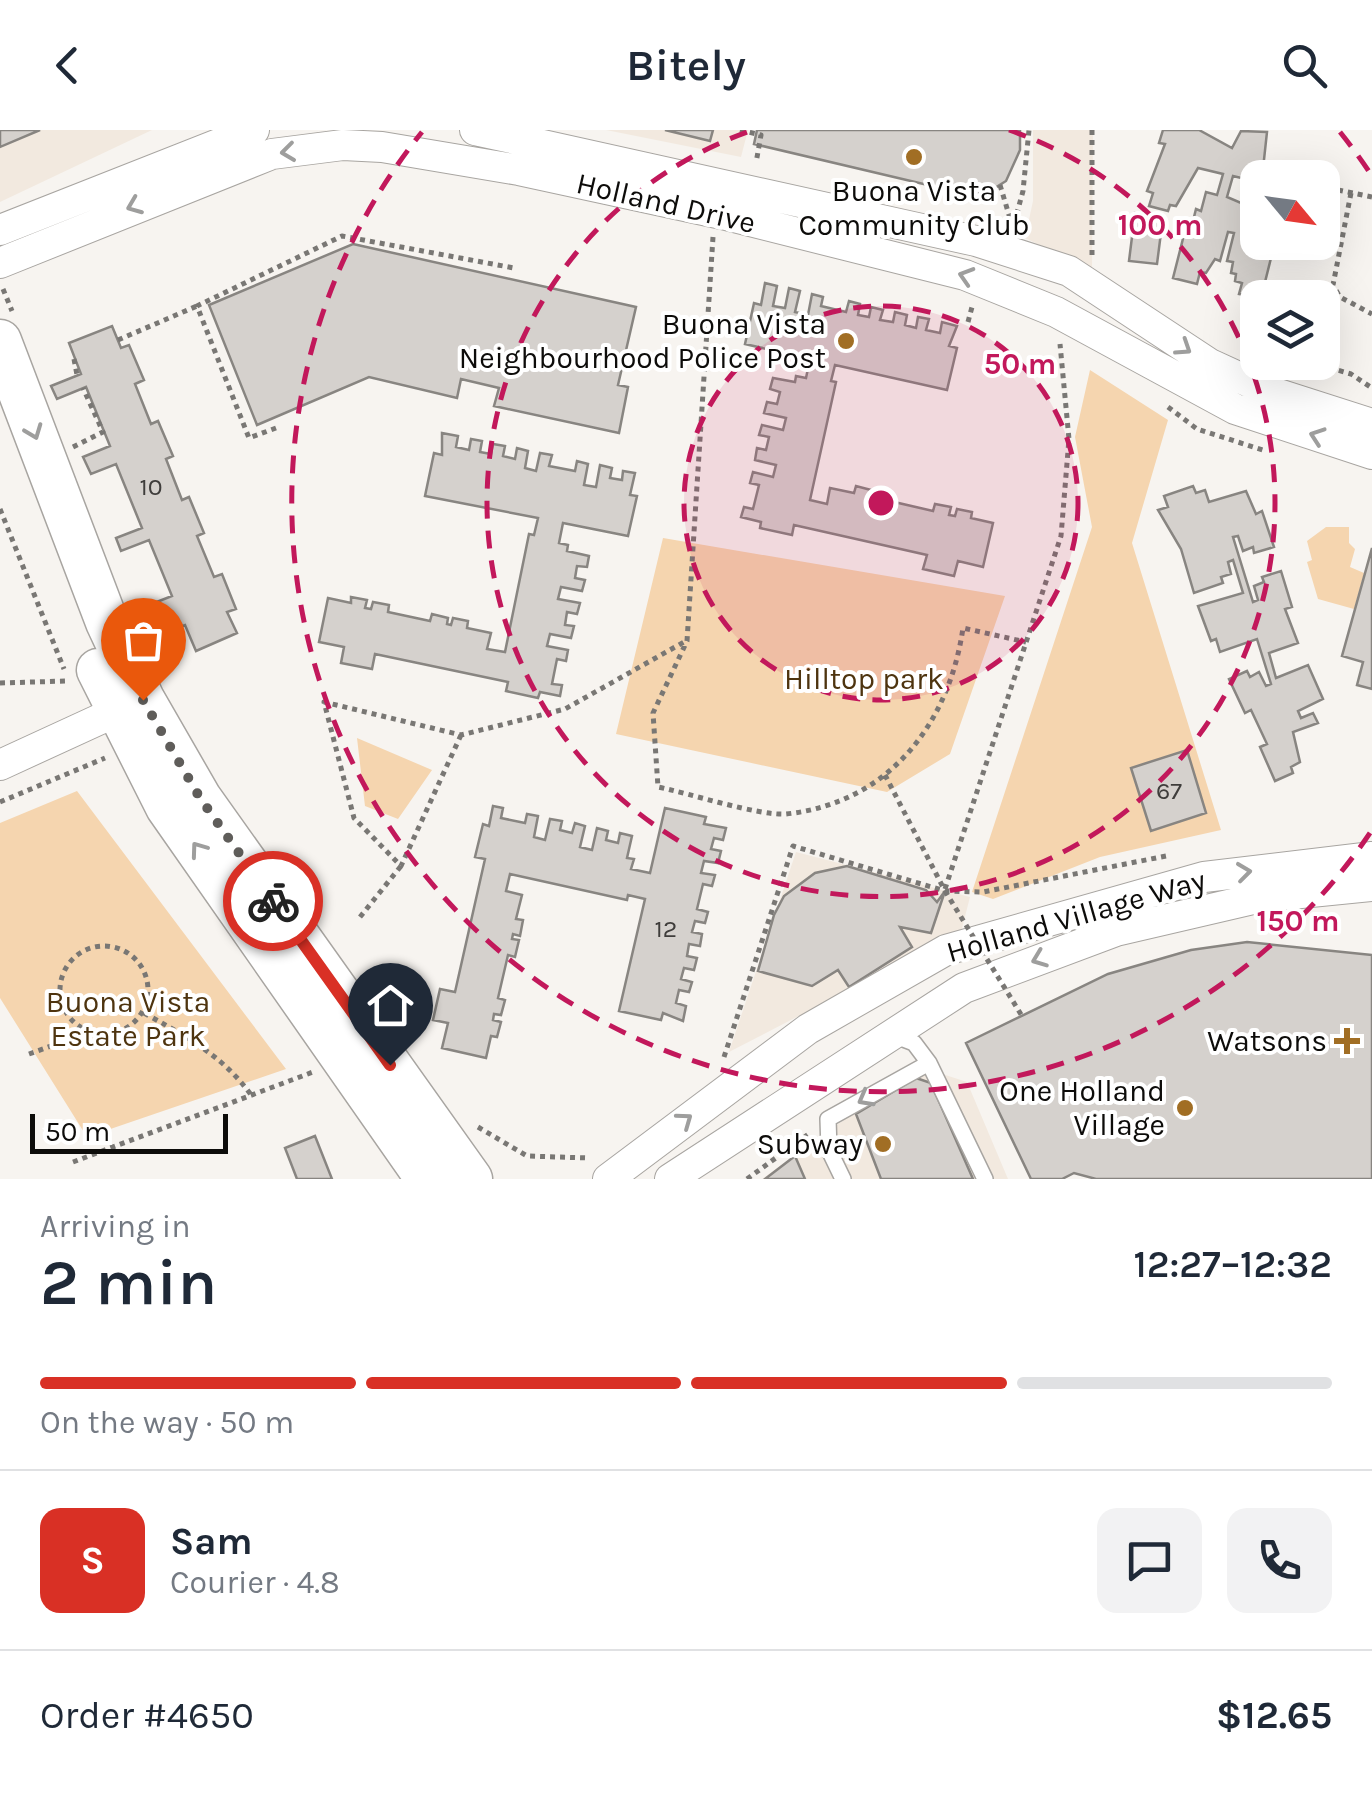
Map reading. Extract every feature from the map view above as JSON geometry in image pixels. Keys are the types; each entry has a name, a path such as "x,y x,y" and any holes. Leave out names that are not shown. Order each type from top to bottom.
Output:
{"street":[{"path":"0,230 254,130"},
{"name":"Holland Drive","path":"475,130 976,240 1068,271 1268,404 1372,454"},
{"name":"Holland Drive","path":"0,263 272,154 382,146 518,170 722,214 966,275 1056,312 1200,391 1372,424"},
{"path":"7,328 59,536"},
{"path":"0,424 59,536 167,807 427,1179"},
{"path":"0,765 129,705"},
{"path":"129,705 200,798 471,1179"},
{"name":"Holland Village Way","path":"608,1179 808,1028 946,950 1204,877 1372,857"},
{"name":"Holland Village Way","path":"670,1179 964,988 1116,930 1262,897 1372,886"}],"lane":[{"path":"890,1034 914,1043 929,1063 985,1179"},
{"path":"843,1179 829,1150 828,1119 929,1063"}],"path":[{"path":"740,130 761,135 760,146"},
{"path":"1000,185 1013,228 1023,192 1029,130"},
{"path":"1092,130 1092,262"},
{"path":"1340,190 1372,198"},
{"path":"1350,193 1334,285 1340,298 1372,314"},
{"path":"724,230 714,228 687,641 653,713 658,787 784,814 838,800 885,775 917,747 957,668 963,628 1026,642"},
{"path":"118,340 342,236 514,268"},
{"path":"1,283 7,328"},
{"path":"197,306 249,438 276,428"},
{"path":"945,891 1061,536 1068,440 1060,347"},
{"path":"74,359 77,375"},
{"path":"1340,371 1372,388"},
{"path":"70,448 103,432 83,388"},
{"path":"401,866 354,818 324,702 461,735 565,710 687,641"},
{"path":"0,682 69,681"},
{"path":"360,917 401,866 461,735"},
{"path":"0,802 108,756"},
{"path":"885,775 945,891 1022,1016"},
{"path":"102,943 129,951 139,962 147,992 144,1013 116,1034 100,1037 87,1033 66,1011 62,986 65,972 76,959 102,943"},
{"path":"988,996 1024,984"},
{"path":"144,1013 186,1034 221,1059 252,1096"},
{"path":"29,1054 87,1033"},
{"path":"73,1162 316,1071"},
{"path":"747,1179 828,1119"}],"shaded area":[{"path":"0,130 152,130 0,202"},
{"path":"606,130 748,130 741,157"},
{"path":"1033,130 1093,130 1092,270 1025,238 1033,201"},
{"path":"796,852 970,897 961,932 729,1052"},
{"path":"930,1070 967,1082 1008,1179 762,1179 852,1114"}],"green space":[{"path":"1090,370 1168,420 1132,543 1221,830 1100,857 993,899 972,892 1092,527 1075,437"},
{"path":"1326,527 1349,527 1349,543 1355,549 1350,567 1364,573 1354,609 1318,599 1307,562 1312,560 1307,541"},
{"name":"Hilltop park","path":"663,538 1005,596 950,754 887,792 616,734"},
{"path":"357,738 432,770 398,819 365,806"},
{"name":"Buona Vista Estate Park","path":"77,791 286,1069 87,1137 0,998 0,823"}],"building":[{"path":"0,130 40,130 0,147"},
{"path":"665,130 713,130 710,141"},
{"name":"Buona Vista Community Club","path":"757,130 1020,130 1020,150 1006,181 990,191 970,195 754,144"},
{"path":"1163,130 1199,130 1232,148 1241,131 1267,132 1264,160 1240,160 1240,178 1233,176 1227,197 1240,203 1240,260 1270,260 1266,280 1235,281 1236,274 1231,273 1233,262 1227,261 1234,233 1228,232 1220,261 1215,259 1206,273 1200,272 1197,284 1173,278 1188,219 1193,221 1196,209 1201,211 1206,192 1217,195 1223,174 1198,168 1176,206 1170,205 1168,211 1149,206 1153,193 1147,191 1165,144 1159,143"},
{"path":"1135,213 1163,217 1157,264 1129,261"},
{"path":"353,244 636,307 618,385 628,387 619,433 494,406 499,388 461,379 457,398 369,377 257,425 209,305"},
{"path":"765,283 777,286 773,306 785,308 789,288 800,291 795,312 808,315 812,294 823,297 821,306 846,312 849,301 860,304 858,315 869,317 871,307 883,310 880,320 893,322 895,312 907,315 905,325 916,328 918,317 929,319 926,330 940,333 942,322 957,326 949,346 957,348 947,390 835,365 831,381 836,382 810,500 827,504 830,488 854,493 856,486 871,490 870,497 876,491 892,495 890,501 933,511 935,504 951,507 949,515 955,516 957,509 972,512 971,518 993,523 983,567 958,561 954,576 923,569 927,555 794,525 792,535 760,528 761,522 741,517 744,507 753,509 759,485 750,483 753,472 773,477 776,465 755,460 757,448 766,450 769,437 759,435 762,425 783,430 786,418 764,413 767,402 777,404 780,392 770,389 773,378 795,382 796,376 806,378 810,359 745,344 754,303 761,305"},
{"path":"112,326 121,348 129,345 144,380 135,384 151,424 158,421 173,456 166,459 182,500 189,497 204,533 197,536 214,577 222,574 236,609 227,612 237,633 196,651 185,625 166,632 154,603 172,596 149,540 121,551 116,538 142,528 116,464 91,474 83,457 110,446 86,387 57,399 51,386 81,374 69,343"},
{"path":"442,433 458,436 456,447 469,450 471,439 482,441 480,452 491,454 493,444 505,446 503,456 515,459 517,448 528,451 525,468 536,471 540,453 552,455 549,466 575,471 577,461 588,464 584,485 596,487 600,465 612,468 610,478 622,480 623,471 635,473 630,495 637,496 628,536 563,523 559,543 568,545 567,551 589,556 587,567 577,566 575,578 585,580 582,591 561,587 558,599 580,603 577,614 567,612 565,625 574,626 571,638 550,634 547,646 568,650 566,661 557,659 552,684 562,685 560,696 540,692 538,698 506,691 508,682 375,654 372,669 341,663 344,647 319,642 328,598 351,603 351,597 367,600 365,608 371,609 373,602 389,605 388,612 430,621 432,614 448,618 447,624 451,625 453,618 468,621 467,628 491,633 487,649 505,652 529,534 534,535 538,518 425,496 434,453 442,455"},
{"path":"1193,486 1196,493 1205,490 1209,502 1246,491 1256,514 1262,511 1274,547 1254,553 1253,547 1243,551 1238,536 1233,537 1253,602 1258,600 1254,586 1264,582 1262,577 1281,571 1292,607 1285,609 1298,643 1269,653 1276,678 1308,665 1323,699 1298,711 1301,718 1313,713 1318,723 1293,732 1300,762 1291,767 1293,773 1275,781 1260,747 1267,744 1251,710 1245,713 1229,679 1247,671 1250,677 1259,672 1266,686 1271,684 1257,639 1220,652 1216,639 1211,641 1198,606 1243,593 1233,560 1228,562 1231,574 1221,577 1223,583 1194,593 1181,549 1158,510 1168,507 1164,496"},
{"path":"1372,548 1372,689 1357,685 1363,662 1342,656"},
{"path":"1187,750 1206,813 1151,831 1131,768"},
{"path":"493,806 503,808 501,818 525,823 527,814 538,816 534,837 545,840 550,819 562,821 560,830 572,833 575,823 585,826 580,847 592,850 597,828 608,831 606,840 618,843 620,833 632,836 627,858 634,859 631,869 650,873 665,808 706,817 704,824 726,828 723,840 714,838 711,849 721,851 718,863 704,861 701,873 715,875 712,886 703,884 697,909 708,912 705,923 695,921 692,932 702,934 700,946 689,944 687,956 697,958 694,970 684,968 681,979 692,982 689,992 679,990 676,1003 686,1006 683,1021 663,1013 661,1020 619,1011 645,899 628,895 627,900 510,874 506,891 522,895 516,919 523,920 520,936 513,934 512,939 519,940 515,957 508,955 498,998 505,1000 501,1015 494,1014 493,1020 501,1022 497,1037 491,1036 486,1058 442,1048 448,1023 433,1020 440,989 455,992 485,859 475,857 483,824 489,826"},
{"path":"847,866 926,890 937,902 945,891 931,933 900,927 912,947 849,987 838,970 812,986 758,971 774,915 784,896 815,873"},
{"name":"One Holland Village","path":"1247,942 1372,955 1372,1179 1096,1179 1074,1173 1062,1179 1031,1179 966,1043 1108,974 1191,950"},
{"path":"916,1078 931,1083 973,1179 881,1179 856,1114"},
{"path":"315,1136 332,1179 297,1179 285,1148"},
{"path":"795,1156 805,1179 765,1179"}],"way so far":[{"path":"143,700 200,798 273,901"}],"place":[{"name":"Buona Vista Community Club","path":"914,157"},
{"name":"Buona Vista Neighbourhood Police Post","path":"846,341"},
{"name":"Watsons","path":"1347,1041"},
{"name":"One Holland Village","path":"1185,1108"},
{"name":"Subway","path":"883,1144"}],"route":[{"path":"273,901 390,1065"}]}
